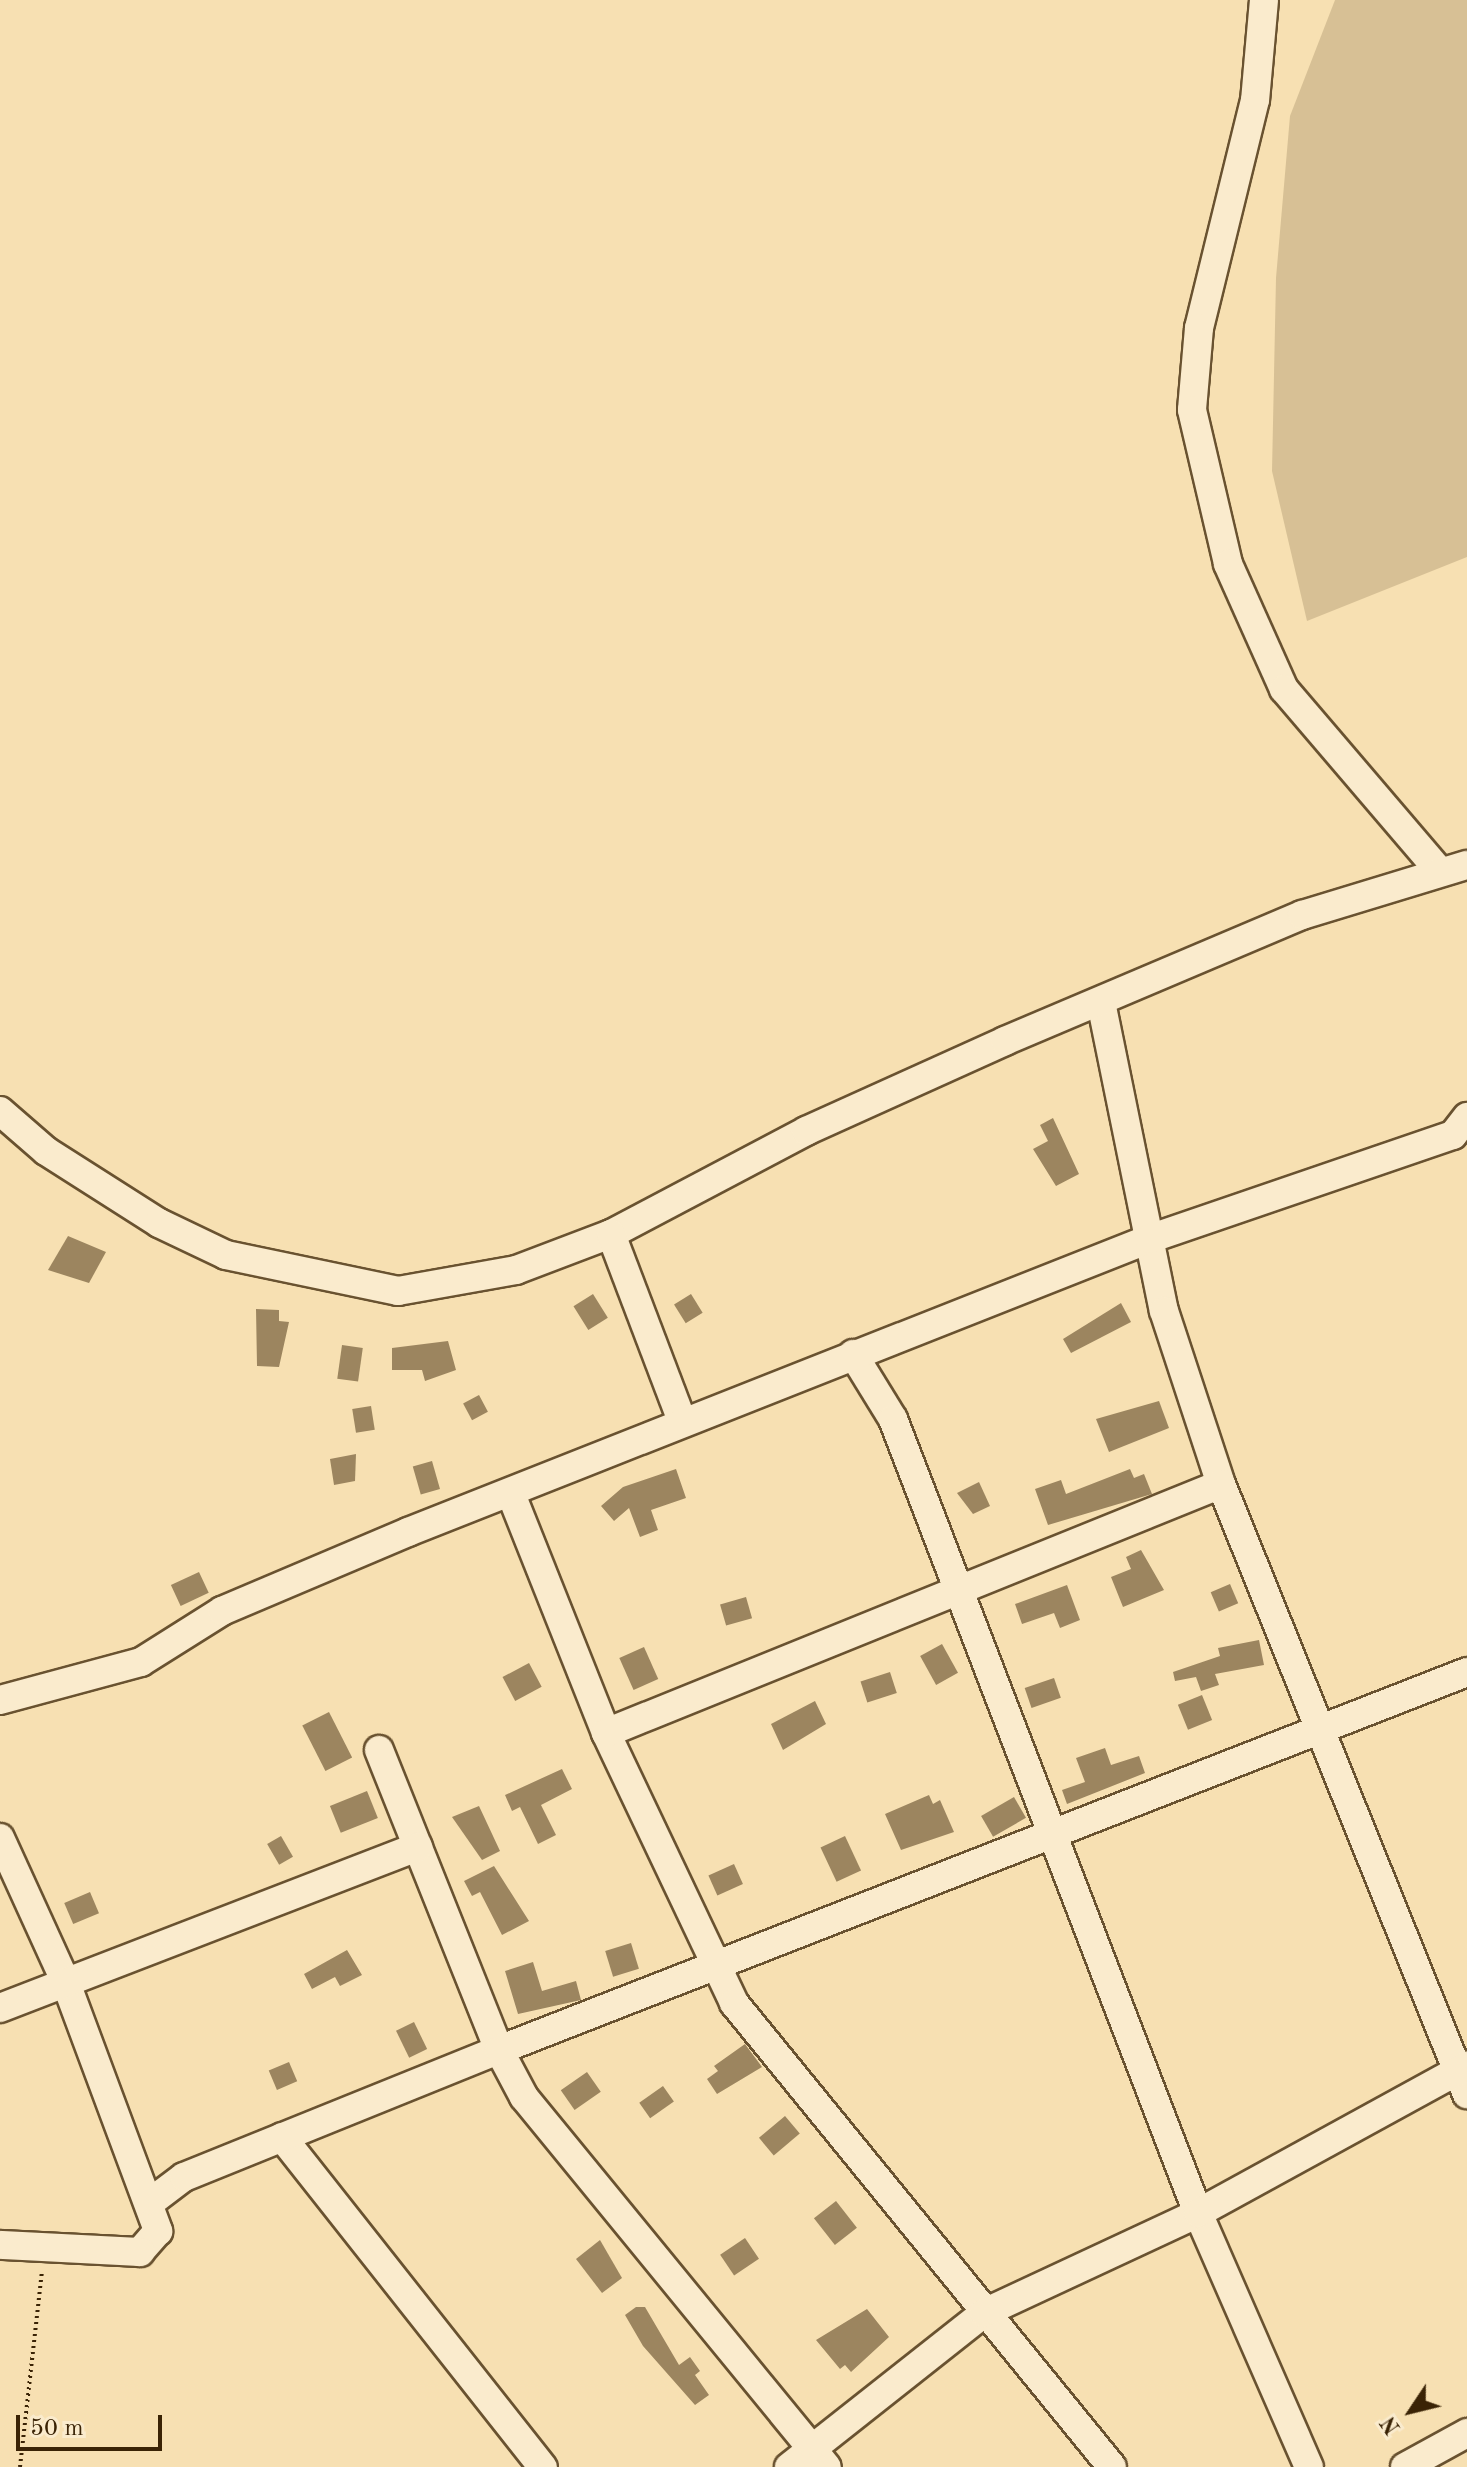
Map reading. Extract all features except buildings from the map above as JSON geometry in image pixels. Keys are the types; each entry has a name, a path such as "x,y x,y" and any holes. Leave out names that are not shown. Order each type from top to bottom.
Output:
{"street":[{"path":"1264,0 1255,100 1199,328 1192,410 1228,564 1284,689 1438,869"},
{"path":"0,1111 46,1151 159,1223 226,1255 320,1278 398,1291 516,1270 611,1234 806,1131 1302,915 1438,869 1467,865"},
{"path":"789,2467 820,2458 984,2313 1198,2213 1464,2077 1221,1484 1164,1311 1101,1002"},
{"path":"0,1700 141,1662 222,1611 682,1421 1149,1239 1453,1135 1467,1117"},
{"path":"611,1234 682,1421"},
{"path":"853,1354 893,1419 1049,1832 1198,2213 1309,2467"},
{"path":"606,1733 958,1595 1221,1484"},
{"path":"511,1494 606,1733 734,2003 1112,2467"},
{"path":"152,2201 184,2177 282,2137 499,2050 716,1969 1049,1832 1324,1730 1467,1672"},
{"path":"379,1750 499,2050 524,2097 820,2458"},
{"path":"0,1838 66,1983 152,2201 158,2231 140,2252 0,2245"},
{"path":"0,2008 418,1847"},
{"path":"282,2137 543,2467"},
{"path":"1405,2467 1467,2433"}],"path":[{"path":"20,2467 44,2248"}],"shaded area":[{"path":"1335,0 1467,0 1467,557 1307,621 1272,471 1276,278 1290,116"}]}
